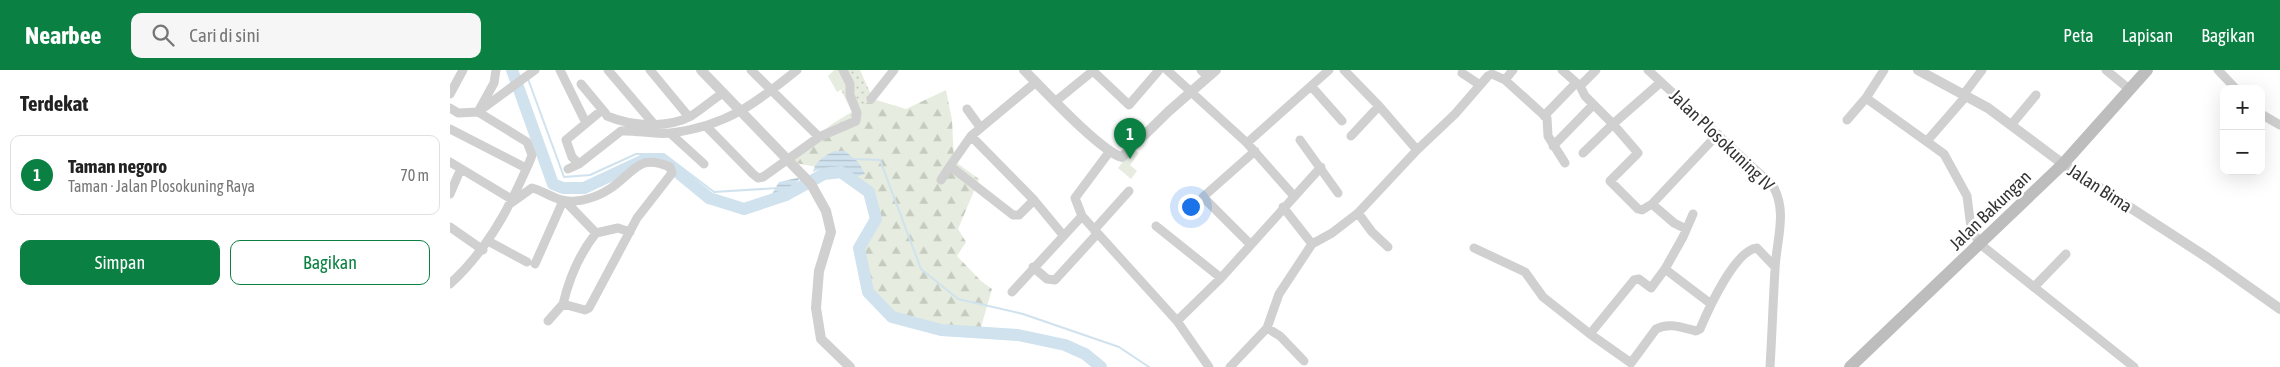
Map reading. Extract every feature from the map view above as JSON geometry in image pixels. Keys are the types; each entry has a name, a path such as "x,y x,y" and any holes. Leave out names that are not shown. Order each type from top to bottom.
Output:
{"main road":[{"name":"Jalan Bakungan","path":"1850,367 2063,164 2147,70"}],"street":[{"path":"450,94 463,70"},
{"path":"478,112 494,84 496,70"},
{"path":"478,112 535,70"},
{"path":"560,70 586,121"},
{"path":"608,70 653,123"},
{"path":"650,70 689,116"},
{"path":"701,70 740,113 811,184 826,211 831,232 819,271 816,308 821,339 836,356 850,367"},
{"path":"751,70 819,137"},
{"path":"568,169 578,164 620,131 670,133 706,126 740,113 797,70"},
{"path":"706,126 758,178 762,177 819,137 851,124 857,119 857,113 850,95 850,84 843,70"},
{"path":"871,99 894,70"},
{"path":"1024,70 1110,151 1119,156 1126,154 1191,92 1209,72"},
{"path":"1056,101 1094,70 1130,105 1159,70"},
{"path":"1167,70 1247,143 1294,195"},
{"path":"1247,143 1330,70"},
{"path":"1344,70 1379,106 1416,150"},
{"path":"1505,80 1513,70"},
{"path":"1562,70 1578,84 1593,105 1613,124 1638,153 1610,181 1638,208 1647,209 1718,134"},
{"path":"1544,116 1596,70"},
{"name":"Jalan Plosokuning IV","path":"1648,70 1773,186 1779,197 1781,225 1775,267 1770,367"},
{"path":"1847,120 1866,98 1884,70"},
{"name":"Jalan Bima","path":"1918,70 1966,95 2011,125 2063,164 2208,258 2280,309"},
{"path":"1927,141 1966,95 1982,70"},
{"path":"2106,70 2129,89"},
{"path":"2220,71 2232,85"},
{"path":"1462,73 1480,84"},
{"path":"1230,367 1267,328 1279,294 1312,244 1332,233 1358,213 1488,76 1492,74 1505,80 1544,116 1548,121 1548,136 1565,163"},
{"path":"941,180 970,136 1036,82"},
{"path":"1583,153 1661,82"},
{"path":"581,84 620,131"},
{"path":"1312,87 1342,121"},
{"path":"578,164 565,142 586,121 604,113 629,123 653,123 689,116 723,93"},
{"path":"2011,125 2036,94"},
{"path":"1866,98 1944,154 1967,196 1971,228 1980,244 2134,367"},
{"path":"1554,146 1593,105"},
{"path":"1351,136 1379,106"},
{"path":"967,109 980,127"},
{"path":"450,284 483,250 512,201 532,155 530,145 478,112 454,110 450,128 526,168"},
{"path":"2265,116 2280,125"},
{"path":"670,133 704,164"},
{"path":"970,136 1034,200 1063,235"},
{"path":"1300,140 1338,193"},
{"path":"1110,151 1092,172 1076,198 1082,216 1177,321 1209,367"},
{"path":"1250,244 1203,197 1255,151"},
{"path":"450,162 512,201"},
{"path":"563,304 585,310 588,309 642,210 672,173 670,167 660,163 646,162 633,168 608,190 586,200 564,201"},
{"path":"950,166 1013,215 1019,215 1034,200"},
{"path":"1177,321 1222,278 1283,207 1321,167"},
{"path":"450,194 459,173"},
{"path":"512,201 532,188 564,201 596,233"},
{"path":"1034,267 1047,279 1055,280 1128,191"},
{"path":"488,241 531,263 564,201"},
{"path":"1652,204 1674,223 1686,229"},
{"path":"1283,207 1312,244"},
{"path":"1358,213 1372,232 1388,247"},
{"path":"1590,334 1634,280 1638,279 1651,288 1665,269 1693,214"},
{"path":"1012,292 1082,216"},
{"path":"1156,226 1222,278"},
{"path":"450,228 483,250"},
{"path":"548,321 563,304 571,279 587,246 596,233 618,228 630,232"},
{"path":"1474,248 1525,272 1544,296 1590,334 1631,363 1656,329 1662,326 1673,325 1698,331 1711,304 1744,253 1757,248 1775,267"},
{"path":"2034,287 2066,254"},
{"path":"1665,269 1711,304"},
{"path":"1267,328 1280,336 1304,362"}],"green space":[{"path":"834,70 839,70 848,86 837,92 828,76"},
{"path":"839,70 860,70 873,99 852,112 841,90 848,86"},
{"path":"946,90 952,120 954,161 979,179 958,229 966,242 957,256 981,281 992,289 981,327 943,326 894,313 868,287 861,249 879,219 871,188 843,167 822,168 785,161 832,124 873,99 906,109"},
{"path":"1133,149 1139,153 1130,165 1137,171 1131,179 1118,168"}],"water":[{"path":"834,151 845,151 859,163 865,174 856,177 836,168 825,168 813,172 818,162"},
{"path":"801,177 786,195 773,200 772,194 779,182"}],"waterway":[{"path":"512,70 553,184 563,188 584,188 644,160 664,161 709,198 744,209 786,195 824,174 841,172 869,192 876,219 859,248 868,292 892,317 941,330 1018,335 1065,345 1085,354 1101,367"},
{"path":"528,79 564,177 590,175 636,154 664,154 714,192 778,188"},
{"path":"852,159 880,160 921,269 958,299 1023,314 1119,347 1149,367"}],"place":[{"name":"Taman negoro","path":"1130,159"}]}
